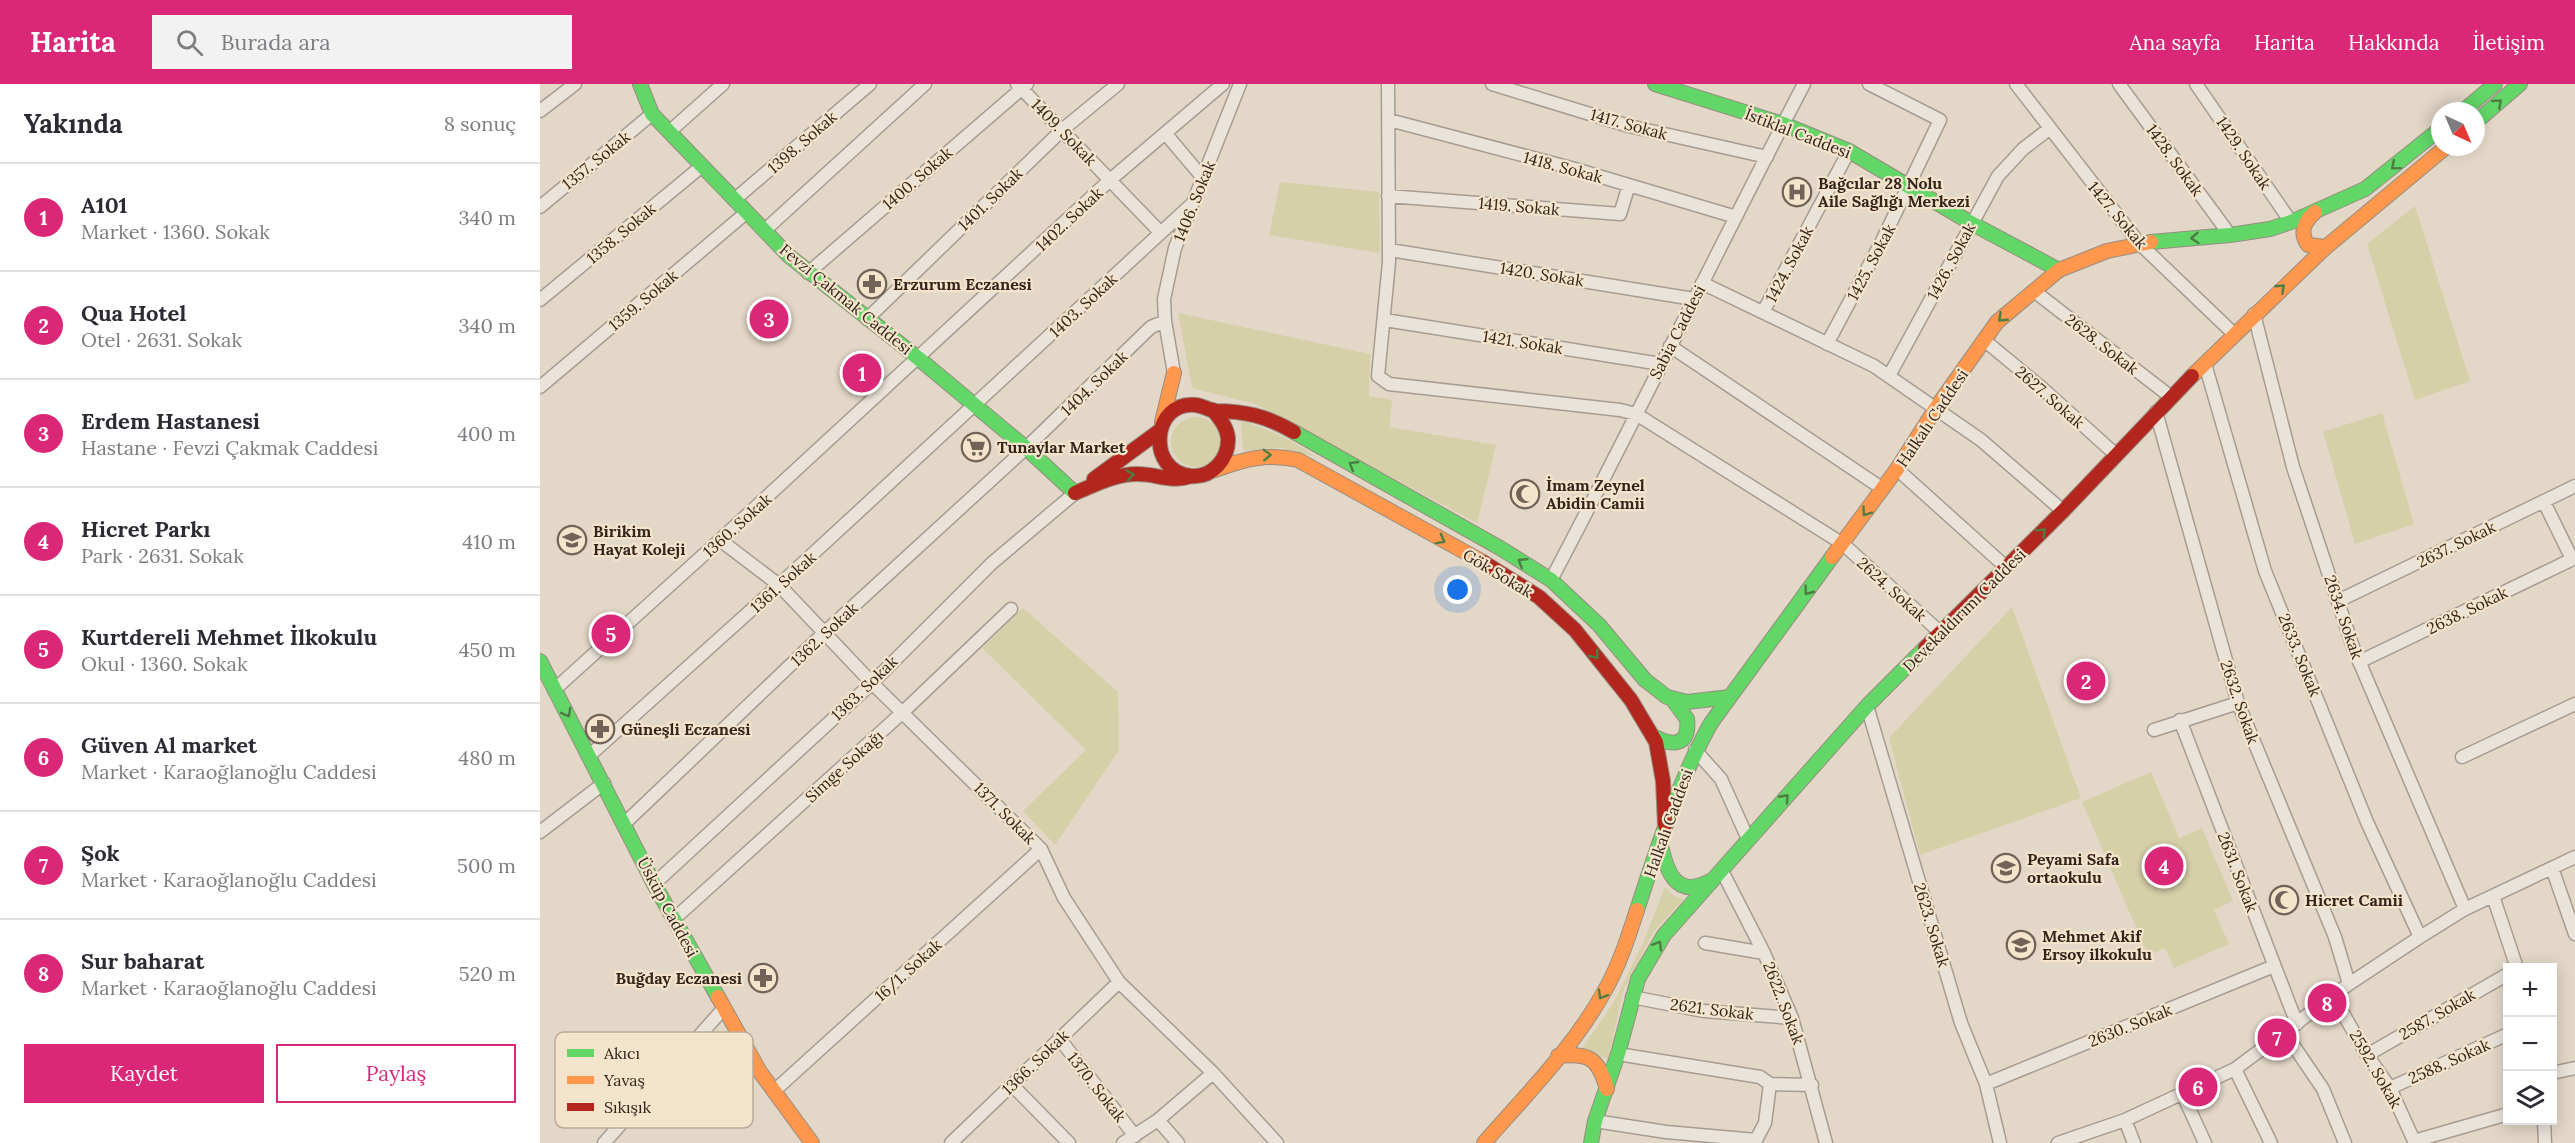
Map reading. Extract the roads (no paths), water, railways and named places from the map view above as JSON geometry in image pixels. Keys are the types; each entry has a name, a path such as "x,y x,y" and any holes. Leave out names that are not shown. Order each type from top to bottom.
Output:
{"main road":[{"name":"Fevzi Çakmak Caddesi","path":"640,84 652,114 734,201 808,273 918,358 1026,448 1075,493"},
{"name":"İstiklal Caddesi","path":"1655,84 1783,124 1849,151 1971,223 2059,270"},
{"path":"2485,114 2520,84"},
{"path":"2472,102 2487,87"},
{"name":"Halkalı Caddesi","path":"1558,1056 1603,994 1627,942 1665,825 1695,750 1730,697 1883,489 1936,408 1997,322 2059,270 2107,251 2139,243 2270,229 2291,222 2365,189 2431,136"},
{"path":"2319,208 2307,218 2302,233 2308,245 2326,247 2435,156"},
{"name":"Devekaldırımı Caddesi","path":"1632,997 1638,979 1664,935 1867,706 1942,634 2254,314 2326,247"},
{"path":"1075,493 1113,478 1142,474 1178,482 1212,471 1222,463 1229,442 1222,419 1180,388 1174,373"},
{"path":"1174,373 1160,428 1160,453 1172,469 1192,476"},
{"name":"Gök Sokak","path":"1075,493 1160,428 1170,413 1180,407 1191,405 1249,411 1282,424 1500,548 1551,580 1599,625 1645,680 1679,705 1689,720 1686,736 1675,744 1668,744 1653,736"},
{"name":"Gök Sokak","path":"1212,471 1249,457 1275,454 1298,460 1539,597 1575,630 1631,700 1653,736 1663,781 1665,825"},
{"path":"1402,518 1413,500"},
{"name":"Üsküp Caddesi","path":"541,665 590,755 654,884 738,1032"},
{"path":"1672,700 1699,702 1730,697"},
{"path":"1660,842 1668,871 1679,884 1695,888 1703,886 1719,873"},
{"path":"1591,1143 1595,1121 1618,1054 1632,997"},
{"path":"1484,1143 1558,1056 1574,1054 1589,1056 1601,1069 1607,1089"},
{"name":"Üsküp Caddesi","path":"753,1060 809,1142"}],"street":[{"path":"540,111 575,84"},
{"path":"669,132 723,84"},
{"name":"1398. Sokak","path":"734,201 870,84"},
{"path":"765,230 925,84"},
{"name":"1401. Sokak","path":"867,319 1062,130 1118,84"},
{"name":"1402. Sokak","path":"918,358 1110,180 1223,84"},
{"name":"1406. Sokak","path":"1165,321 1164,299 1175,248 1240,84"},
{"path":"1388,84 1390,250 1378,376 1389,384 1620,410 1636,414"},
{"name":"1417. Sokak","path":"1492,84 1629,126 1767,157"},
{"name":"Sabia Caddesi","path":"1551,580 1804,84"},
{"name":"1425. Sokak","path":"1827,344 1909,187 1940,120 1869,84"},
{"name":"1427. Sokak","path":"2016,84 2139,243 2234,334"},
{"name":"1428. Sokak","path":"2119,84 2230,235"},
{"name":"1429. Sokak","path":"2196,84 2291,222"},
{"name":"1409. Sokak","path":"1022,86 1160,232"},
{"name":"1400. Sokak","path":"808,273 1022,86"},
{"name":"1357. Sokak","path":"540,207 652,114"},
{"name":"1418. Sokak","path":"1389,120 1629,185 1736,217"},
{"name":"1426. Sokak","path":"1889,376 1998,176 2024,149 2049,129"},
{"path":"1165,133 1203,178"},
{"name":"1424. Sokak","path":"1763,312 1849,151"},
{"name":"1358. Sokak","path":"540,300 702,166"},
{"name":"1419. Sokak","path":"1388,195 1620,214 1629,185"},
{"name":"1403. Sokak","path":"974,407 1192,204"},
{"name":"1359. Sokak","path":"540,387 747,212"},
{"name":"1420. Sokak","path":"1390,250 1694,299"},
{"path":"1702,283 1874,366 1981,441 2063,511"},
{"name":"2628. Sokak","path":"2034,291 2171,398"},
{"name":"2634. Sokak","path":"2254,314 2293,466 2359,662 2465,909"},
{"name":"1421. Sokak","path":"1385,320 1661,364"},
{"path":"1165,321 1174,373"},
{"name":"1404. Sokak","path":"1026,448 1151,327 1165,321"},
{"name":"2627. Sokak","path":"1984,340 2042,388 2115,454"},
{"path":"1670,346 1883,489"},
{"name":"1360. Sokak","path":"554,690 918,358"},
{"name":"2633. Sokak","path":"2205,364 2265,571 2367,822 2420,937"},
{"name":"1361. Sokak","path":"590,755 974,407"},
{"name":"2632. Sokak","path":"2156,412 2238,703 2335,937 2349,984"},
{"name":"2624. Sokak","path":"1636,414 1843,544 1942,634"},
{"name":"1362. Sokak","path":"625,823 824,633 1026,448"},
{"path":"1897,469 2007,568"},
{"name":"2637. Sokak","path":"2338,601 2575,486"},
{"name":"1363. Sokak","path":"654,884 872,683 992,563 1075,493"},
{"path":"2544,502 2573,558"},
{"name":"1371. Sokak","path":"720,540 779,585 872,683 1041,849 1064,898 1119,982 1213,1073 1277,1143"},
{"name":"2638. Sokak","path":"2359,662 2573,558"},
{"name":"Simge Sokağı","path":"674,919 903,711 1011,609"},
{"path":"2154,730 2238,703"},
{"path":"2462,757 2575,704"},
{"name":"2623. Sokak","path":"1867,706 1961,1023 1986,1084 2001,1143"},
{"name":"2631. Sokak","path":"2180,720 2297,1024"},
{"path":"1695,750 1721,779 1748,839"},
{"path":"540,832 604,783"},
{"name":"16/1. Sokak","path":"774,1091 1041,849"},
{"path":"2058,1143 2088,1139 2235,1069 2349,984 2465,909 2575,858"},
{"path":"2552,868 2575,934"},
{"name":"2622. Sokak","path":"1719,873 1764,953 1792,1018 1826,1143"},
{"path":"2493,896 2515,963"},
{"path":"1705,943 1764,953"},
{"name":"2630. Sokak","path":"1986,1084 2274,966"},
{"name":"2587. Sokak","path":"2367,1055 2503,977"},
{"name":"1366. Sokak","path":"951,1143 1119,982"},
{"name":"2592. Sokak","path":"2333,996 2367,1055 2390,1088 2414,1142"},
{"name":"2621. Sokak","path":"1632,997 1704,1011 1792,1018"},
{"path":"703,1032 724,1008"},
{"path":"2285,1033 2323,1089 2345,1143"},
{"name":"2588. Sokak","path":"2390,1088 2503,1036"},
{"name":"1370. Sokak","path":"1059,1038 1135,1136"},
{"path":"1618,1054 1760,1077 1770,1084 1812,1085"},
{"path":"2557,1072 2575,1068"},
{"path":"2235,1069 2271,1143"},
{"path":"1123,1143 1158,1120 1213,1073"},
{"path":"1595,1121 1666,1132 1756,1140 1765,1123 1770,1084"},
{"path":"1012,1085 1069,1143"},
{"path":"2183,1095 2205,1143"},
{"path":"2414,1142 2503,1115"},
{"path":"1158,1120 1178,1143"},
{"path":"2125,1120 2134,1143"},
{"path":"2544,1125 2545,1143"},
{"path":"604,1143 617,1128"}],"place":[{"name":"Bağcılar 28 Nolu Aile Sağlığı Merkezi","path":"1797,192"},
{"name":"Erzurum Eczanesi","path":"872,284"},
{"name":"Erdem Hastanesi","path":"769,319"},
{"name":"A101","path":"862,373"},
{"name":"Tunaylar Market","path":"976,447"},
{"name":"İmam Zeynel Abidin Camii","path":"1525,494"},
{"name":"Birikim Hayat Koleji","path":"572,540"},
{"name":"Kurtdereli Mehmet İlkokulu","path":"611,634"},
{"name":"Qua Hotel","path":"2086,681"},
{"name":"Güneşli Eczanesi","path":"600,729"},
{"name":"Hicret Parkı","path":"2164,866"},
{"name":"Peyami Safa ortaokulu","path":"2006,868"},
{"name":"Hicret Camii","path":"2284,900"},
{"name":"Mehmet Akif Ersoy ilkokulu","path":"2021,945"},
{"name":"Buğday Eczanesi","path":"763,978"},
{"name":"Sur baharat","path":"2327,1003"},
{"name":"Şok","path":"2277,1038"},
{"name":"Güven Al market","path":"2198,1087"}]}
